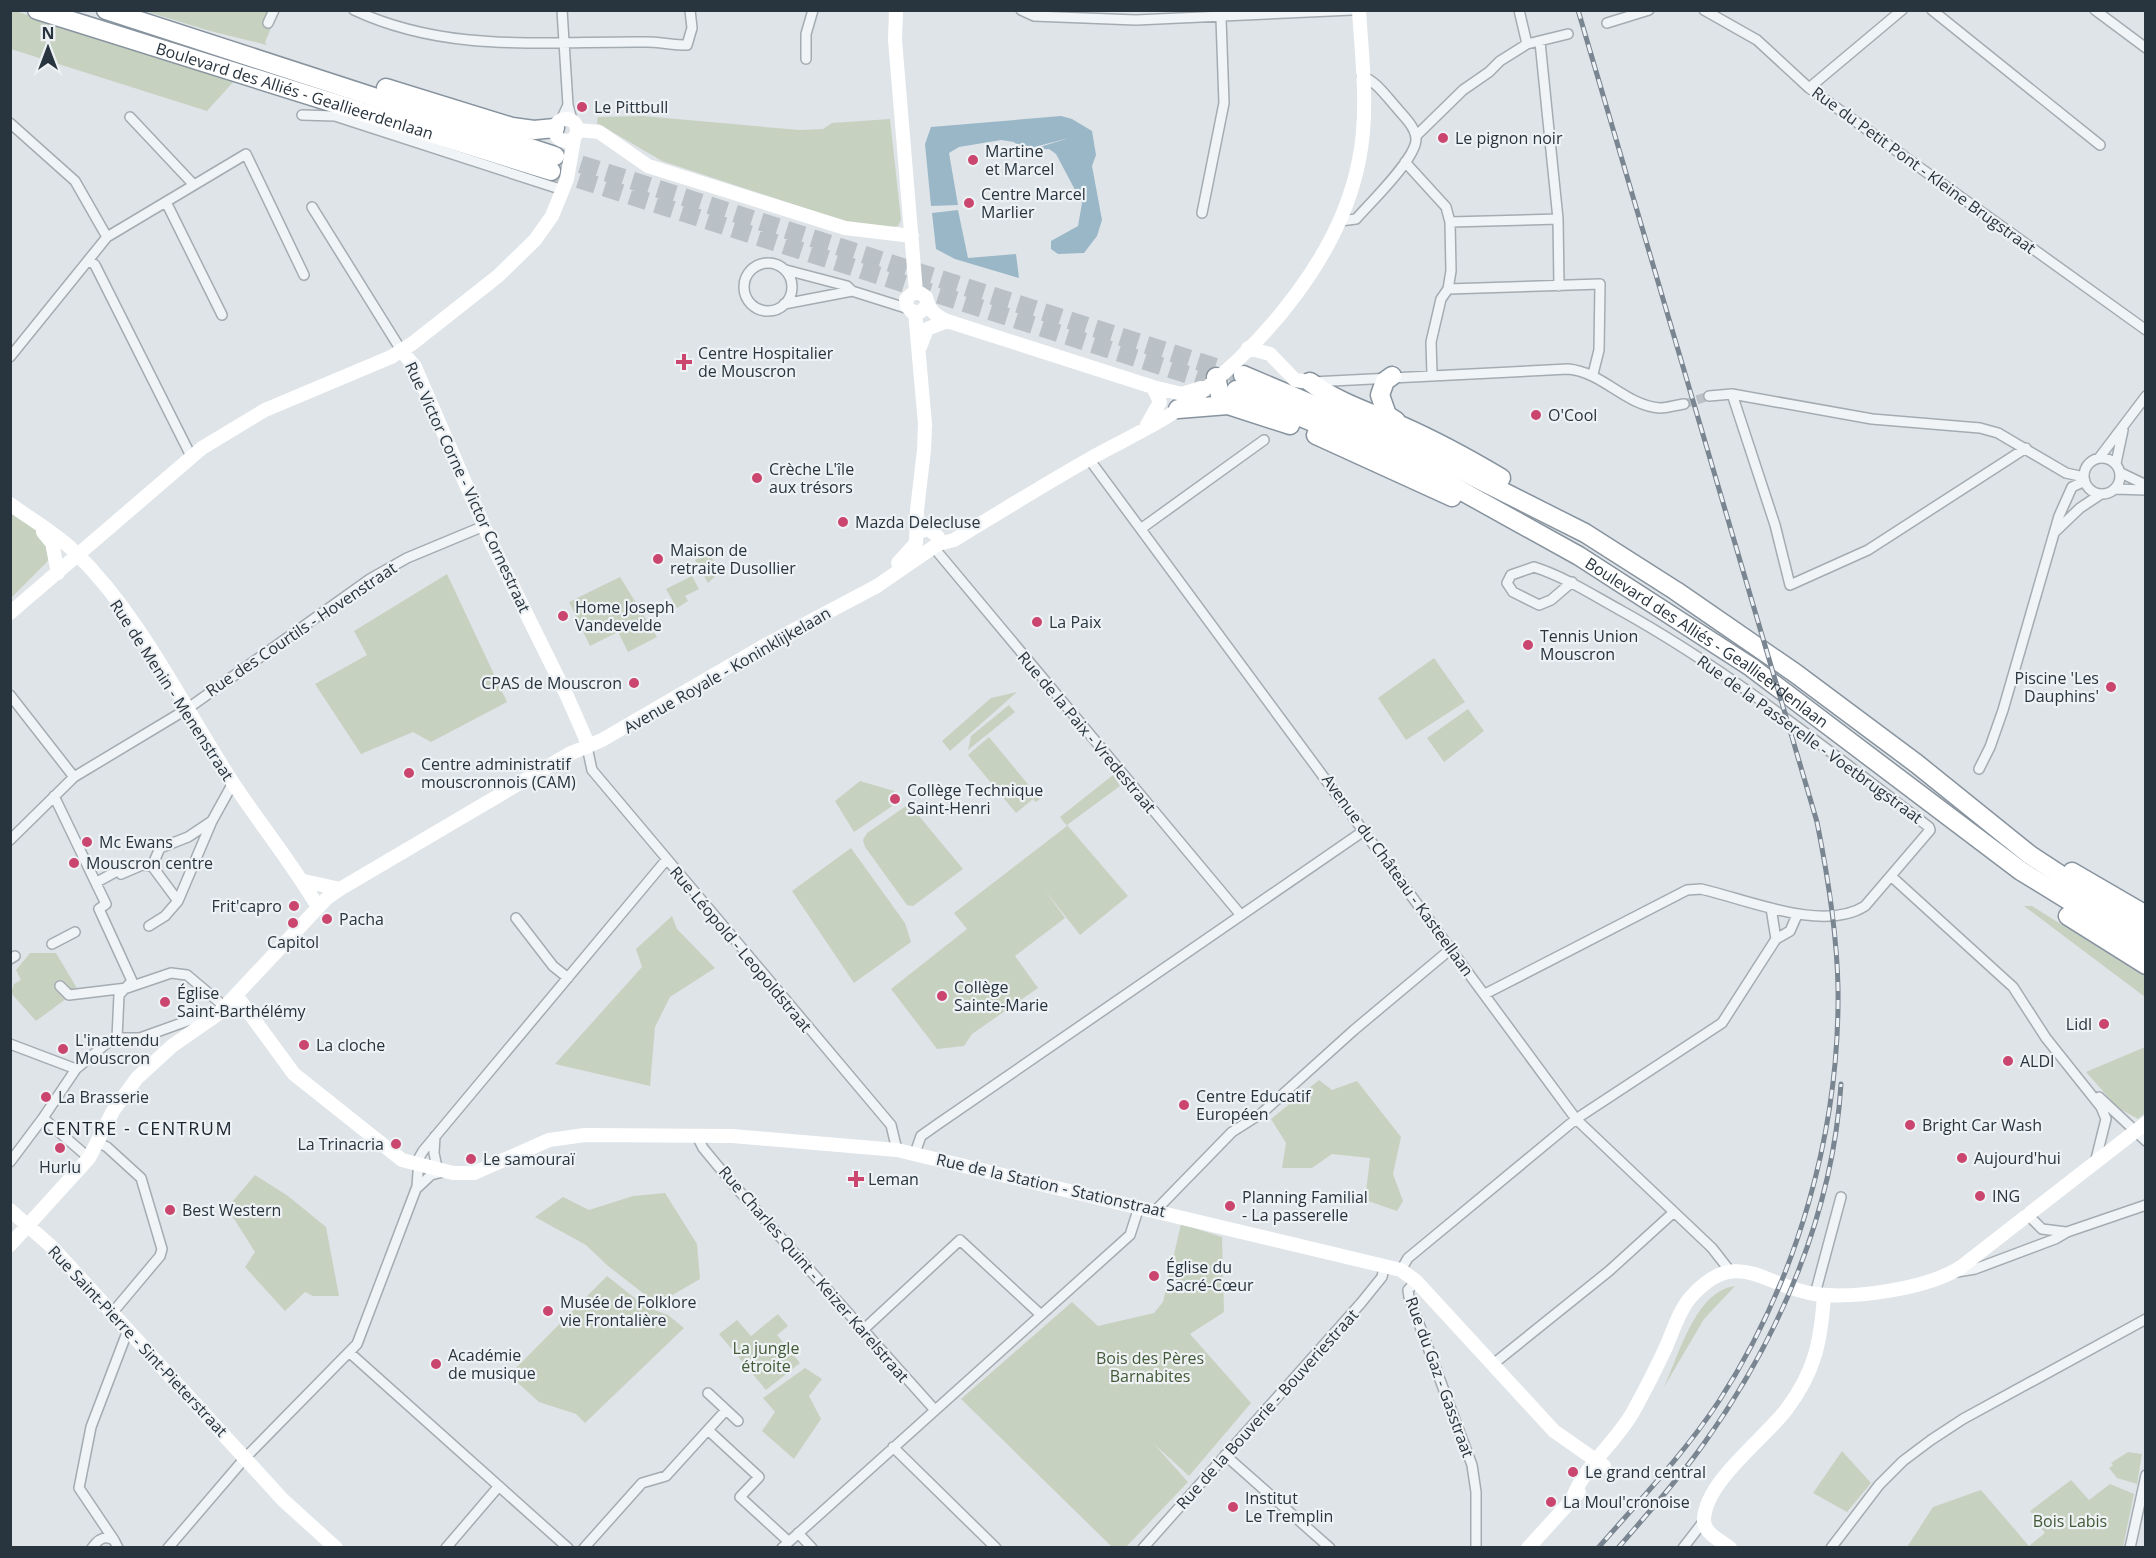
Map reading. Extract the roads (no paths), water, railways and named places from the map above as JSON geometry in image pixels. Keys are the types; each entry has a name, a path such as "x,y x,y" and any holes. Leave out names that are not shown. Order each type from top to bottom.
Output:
{"highway":[{"name":"Boulevard des Alliés - Geallieerdenlaan","path":"37,10 565,140"},
{"name":"Boulevard des Alliés - Geallieerdenlaan","path":"106,10 236,52 565,140"},
{"path":"236,52 274,57 340,74 512,127 534,130 565,140"},
{"path":"1392,376 1385,381 1380,396 1381,405 1387,415 1405,428"},
{"path":"1210,382 1220,395 1236,390"},
{"path":"1310,382 1325,393 1470,460 1585,533"},
{"name":"Boulevard des Alliés - Geallieerdenlaan","path":"1236,390 1246,408 1324,438 1504,521 1526,525 1673,615 1751,667 1887,768 1979,842 2059,897 2145,948"},
{"name":"Boulevard des Alliés - Geallieerdenlaan","path":"1236,390 1420,450 1585,533 1676,591 1795,673 1917,764 2030,855 2145,931"},
{"path":"1178,409 1236,390"},
{"path":"1979,842 2018,880 2065,914 2145,965"},
{"path":"2030,855 2079,875 2145,915"}],"street":[{"path":"268,22 274,10"},
{"path":"354,10 404,30 441,38 506,44 646,42 687,45 692,28 690,10"},
{"path":"10,613 191,456 265,411 401,350 520,257 545,227 563,190 567,105 566,44 562,10"},
{"path":"806,59 806,34 813,10"},
{"path":"896,10 895,40 925,424 917,510 916,538 920,550 933,548 938,537 930,530 923,530 916,538"},
{"path":"1021,10 1034,15 1221,18 1250,13 1352,10"},
{"name":"Avenue Royale - Koninklijkelaan","path":"10,1245 89,1158 119,1101 141,1074 172,1046 221,1011 323,903 340,889 564,758 877,586 933,548 954,540 1178,409 1248,348 1263,333 1315,267 1340,221 1349,197 1361,150 1362,76 1359,10"},
{"path":"1519,10 1527,44"},
{"path":"1607,23 1649,10"},
{"name":"Rue du Petit Pont - Kleine Brugstraat","path":"1704,10 1757,40 1809,88 2145,330"},
{"path":"1809,88 1902,10"},
{"path":"1932,10 2100,146"},
{"path":"2095,10 2145,48"},
{"path":"1202,213 1224,103 1221,18"},
{"path":"1340,221 1356,219 1405,162 1413,149 1416,136 1463,90 1489,72 1500,61 1527,44 1568,34"},
{"path":"1540,42 1558,219 1559,286"},
{"path":"1362,76 1373,80 1416,136"},
{"path":"302,115 335,116 563,190"},
{"path":"130,117 194,185"},
{"path":"10,123 75,181 107,237"},
{"path":"565,140 599,132 648,166 845,228 912,236"},
{"path":"10,357 107,237 246,154 304,275"},
{"path":"1405,162 1446,207 1450,222 1448,289 1440,299 1431,342 1432,374"},
{"path":"166,201 222,315"},
{"name":"Rue Victor Corne - Victor Cornestraat","path":"312,207 401,350 415,368 484,526 567,696 587,747"},
{"path":"1450,222 1558,219"},
{"path":"89,260 95,265 191,456"},
{"path":"852,291 784,304 770,311 756,309 746,298 743,286 748,272 758,264 771,263 786,270 834,283 886,302 915,303 947,321 1153,387 1182,394 1210,382"},
{"path":"784,304 792,286 786,270"},
{"path":"831,295 834,283"},
{"path":"1448,289 1600,284 1599,350 1593,374"},
{"path":"919,349 927,328 947,321"},
{"path":"1263,333 1310,382"},
{"path":"1248,348 1270,354 1295,380 1310,382 1392,376 1568,369 1593,374 1643,404 1661,408 1684,404"},
{"path":"1146,427 1158,408 1157,393 1153,387"},
{"path":"1732,394 1775,525 1790,585 1868,550 2026,448"},
{"path":"1710,396 1732,394 1872,419 1980,428 1998,433 2066,473 2084,479 2094,492 2100,494"},
{"path":"1979,769 1996,728 2059,516 2072,487 2084,479 2088,465 2099,458 2145,396"},
{"path":"2125,424 2116,463 2121,473 2145,485"},
{"path":"1142,528 1264,440"},
{"path":"2099,458 2116,463"},
{"name":"Avenue du Château - Kasteellaan","path":"1089,459 1365,830 1576,1119 1712,1248 1730,1271"},
{"path":"2115,489 2121,473"},
{"path":"2056,531 2080,508 2100,494 2115,489 2145,490"},
{"name":"Rue de Menin - Menenstraat","path":"10,504 78,555 130,620 233,783 287,862 323,903"},
{"name":"Rue de Menin - Menenstraat","path":"25,514 52,543 58,573"},
{"name":"Rue des Courtils - Hovenstraat","path":"10,840 75,777 187,709 209,691 375,575 406,558 484,526"},
{"name":"Avenue Royale - Koninklijkelaan","path":"866,590 905,558 916,538"},
{"name":"Rue de la Paix - Vredestraat","path":"933,548 1240,914"},
{"name":"Rue de la Passerelle - Voetbrugstraat","path":"1485,994 1688,890 1701,889 1812,917 1860,909 1892,877 1930,830 1799,729 1679,644 1572,582 1534,567 1511,575 1507,583 1513,592 1539,605 1551,600 1572,582"},
{"path":"10,695 75,777"},
{"name":"Rue Léopold - Leopoldstraat","path":"587,747 592,770 891,1125 897,1150"},
{"path":"149,926 175,904 212,821 233,783"},
{"path":"54,796 97,882 106,904 99,909 132,981 119,995 117,1038"},
{"path":"152,866 160,848 188,837 212,821"},
{"path":"915,1153 921,1136 1365,830"},
{"path":"168,1548 245,1458 350,1353 361,1334 416,1190 421,1154 667,859"},
{"path":"97,882 119,870 121,874 142,865 152,866"},
{"path":"152,866 175,904"},
{"path":"1892,877 2013,987 2055,1051 2101,1107 2106,1119 2097,1159"},
{"path":"304,881 340,889"},
{"path":"1771,908 1776,939"},
{"path":"1401,1270 1408,1258 1576,1119 1722,1023 1776,939 1790,931 1797,915"},
{"path":"516,918 553,966 568,978"},
{"path":"52,944 75,933"},
{"path":"1155,1210 1232,1132 1262,1113 1354,1030 1452,948"},
{"path":"10,1162 43,1118 75,1069 106,1043 117,1038 140,1038 221,1011 187,975 171,973 127,988 69,995 60,986"},
{"name":"Rue de la Station - Stationstraat","path":"236,995 277,1054 304,1084 402,1160 419,1165 453,1173 480,1171 541,1143 566,1137 746,1137 897,1150 1401,1270 1416,1281 1554,1431 1601,1463"},
{"path":"10,1044 75,1069"},
{"path":"2085,1086 2141,1126 2145,1141"},
{"path":"43,1118 89,1158"},
{"path":"1952,1273 2141,1126"},
{"path":"435,1136 434,1153 437,1168"},
{"name":"Rue Charles Quint - Keizer Karelstraat","path":"697,1136 703,1148 732,1183 934,1409"},
{"path":"97,1142 107,1147 141,1178 162,1253 113,1312"},
{"path":"416,1190 431,1175 453,1173"},
{"path":"1730,1548 1708,1532 1704,1522 1706,1508 1717,1488 1786,1411 1802,1385 1821,1341 1820,1294 1841,1197"},
{"path":"1528,1548 1573,1497 1581,1479 1630,1435 1642,1416 1648,1400 1649,1384 1687,1302 1710,1281 1730,1271 1754,1272 1820,1294 1900,1288 1975,1269 2055,1239 2067,1232 2145,1205"},
{"path":"708,1430 759,1477 740,1497 785,1544 1130,1235 1139,1207"},
{"name":"Rue Saint-Pierre - Sint-Pieterstraat","path":"10,1210 52,1247 288,1504 336,1548"},
{"path":"1492,1365 1609,1271 1674,1212"},
{"path":"2027,1214 2042,1229 2067,1232"},
{"path":"863,1330 960,1240 1040,1314"},
{"name":"Rue de la Bouverie - Bouveriestraat","path":"1143,1548 1360,1303 1382,1277 1384,1267"},
{"name":"Rue du Gaz - Gasstraat","path":"1416,1281 1408,1290 1409,1297 1472,1465 1476,1492 1476,1548"},
{"path":"1831,1548 1879,1485 1903,1461 1931,1440 1963,1419 2145,1319"},
{"path":"118,1545 79,1488 84,1453 101,1399 128,1330"},
{"path":"350,1353 568,1548"},
{"path":"708,1393 738,1421"},
{"path":"584,1548 642,1483 666,1476 726,1410"},
{"path":"892,1447 996,1548"},
{"path":"1226,1455 1330,1548"},
{"path":"2130,1548 2145,1475"},
{"path":"446,1548 499,1486"},
{"path":"94,1544 99,1519"},
{"path":"1683,1548 1704,1522"},
{"path":"798,1533 812,1548"},
{"path":"94,1544 106,1537 118,1545"}],"water":[{"path":"1061,116 1072,119 1092,131 1096,155 1092,166 1102,220 1097,236 1084,253 1058,254 1051,249 1051,241 1078,226 1082,203 1056,154 1049,149 1030,150 1069,138 1023,150 1014,142 1001,140 959,147 949,153 958,205 931,206 925,144 931,127"},
{"path":"958,210 968,258 1016,254 1019,278 955,259 936,249 932,213"}],"tunnel":[{"path":"555,156 1241,375"},
{"path":"553,171 1226,387"},
{"path":"1684,404 1709,396"}],"railway":[{"path":"1578,10 1817,822 1831,905 1838,988 1837,1042 1822,1150 1808,1203 1771,1306 1747,1355 1705,1421 1598,1548"},
{"path":"1618,1548 1674,1483 1705,1442 1732,1402 1778,1317 1798,1272 1827,1180 1836,1132 1841,1084"}],"place":[{"name":"Le Pittbull","path":"582,107"},
{"name":"Le pignon noir","path":"1443,138"},
{"name":"Martine et Marcel","path":"973,160"},
{"name":"Centre Marcel Marlier","path":"969,203"},
{"name":"Centre Hospitalier de Mouscron","path":"684,362"},
{"name":"O'Cool","path":"1536,415"},
{"name":"Crèche L'île aux trésors","path":"757,478"},
{"name":"Mazda Delecluse","path":"843,522"},
{"name":"Maison de retraite Dusollier","path":"658,559"},
{"name":"Home Joseph Vandevelde","path":"563,616"},
{"name":"La Paix","path":"1037,622"},
{"name":"Tennis Union Mouscron","path":"1528,645"},
{"name":"CPAS de Mouscron","path":"634,683"},
{"name":"Piscine 'Les Dauphins'","path":"2111,687"},
{"name":"Centre administratif mouscronnois (CAM)","path":"409,773"},
{"name":"Collège Technique Saint-Henri","path":"895,799"},
{"name":"Mc Ewans","path":"87,842"},
{"name":"Mouscron centre","path":"74,863"},
{"name":"Frit'capro","path":"294,906"},
{"name":"Pacha","path":"327,919"},
{"name":"Capitol","path":"293,923"},
{"name":"Collège Sainte-Marie","path":"942,996"},
{"name":"Église Saint-Barthélémy","path":"165,1002"},
{"name":"Lidl","path":"2104,1024"},
{"name":"La cloche","path":"304,1045"},
{"name":"L'inattendu Mouscron","path":"63,1049"},
{"name":"ALDI","path":"2008,1061"},
{"name":"La Brasserie","path":"46,1097"},
{"name":"Centre Educatif Européen","path":"1184,1105"},
{"name":"Bright Car Wash","path":"1910,1125"},
{"name":"La Trinacria","path":"396,1144"},
{"name":"Hurlu","path":"60,1148"},
{"name":"Aujourd'hui","path":"1962,1158"},
{"name":"Le samouraï","path":"471,1159"},
{"name":"Leman","path":"856,1179"},
{"name":"ING","path":"1980,1196"},
{"name":"Planning Familial - La passerelle","path":"1230,1206"},
{"name":"Best Western","path":"170,1210"},
{"name":"Église du Sacré-Cœur","path":"1154,1276"},
{"name":"Musée de Folklore vie Frontalière","path":"548,1311"},
{"name":"Académie de musique","path":"436,1364"},
{"name":"Le grand central","path":"1573,1472"},
{"name":"La Moul'cronoise","path":"1551,1502"},
{"name":"Institut Le Tremplin","path":"1233,1507"}],"district":[{"name":"CENTRE - CENTRUM","path":"138,1129"}],"park label":[{"name":"La jungle étroite","path":"766,1357"},
{"name":"Bois des Pères Barnabites","path":"1150,1367"},
{"name":"Bois Labis","path":"2070,1521"}]}
